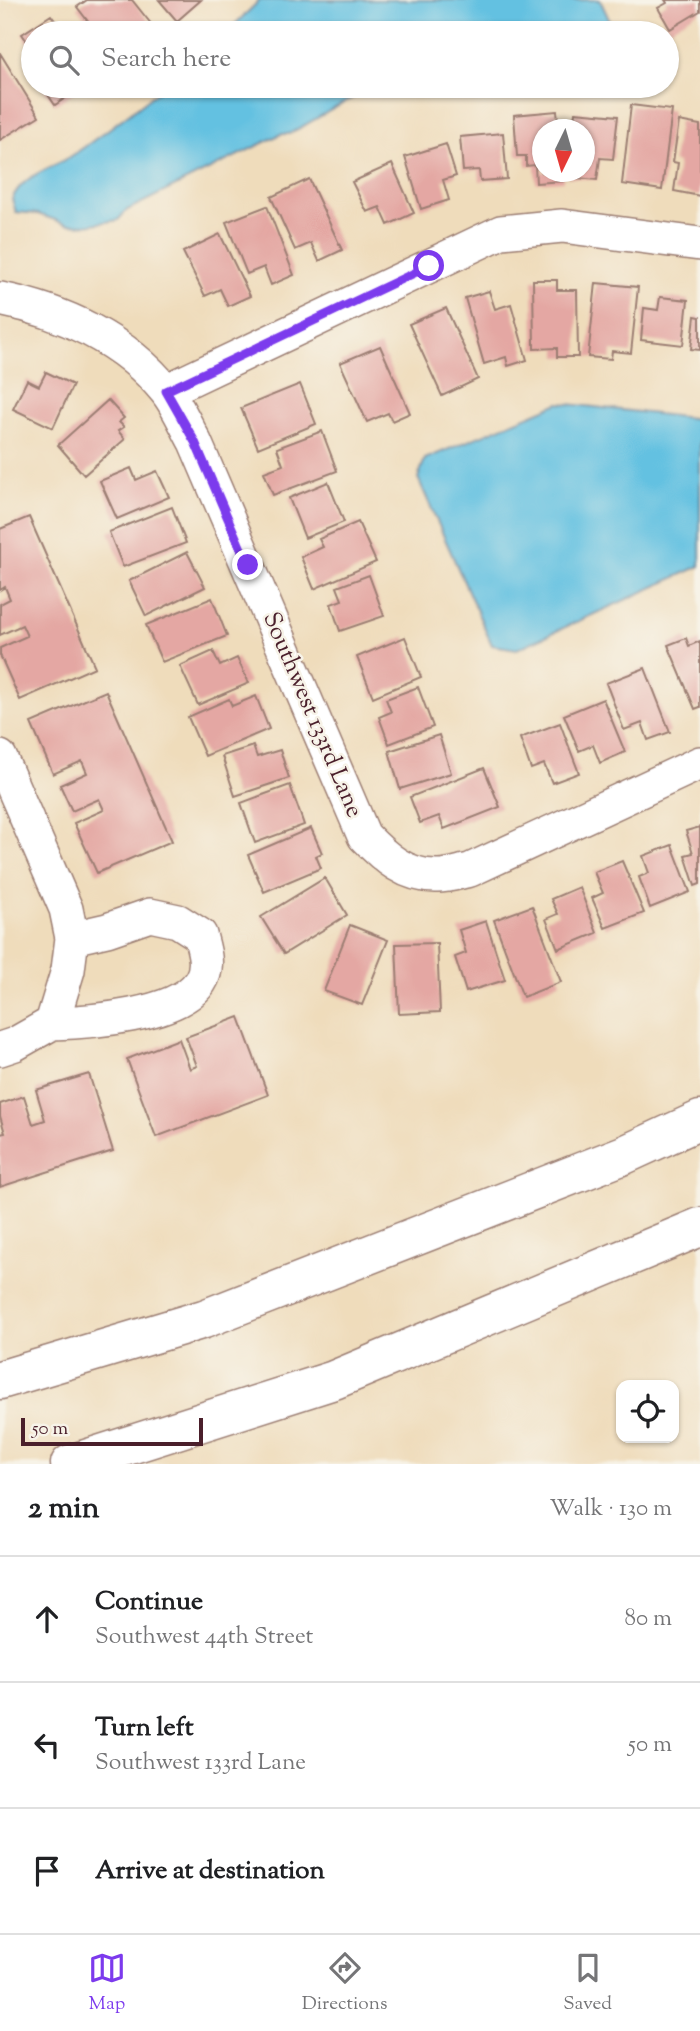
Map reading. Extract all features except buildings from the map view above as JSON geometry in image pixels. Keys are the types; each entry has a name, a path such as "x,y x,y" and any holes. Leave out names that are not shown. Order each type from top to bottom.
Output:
{"highway":[{"path":"0,1380 204,1319 611,1160 700,1120"},
{"path":"70,1464 334,1380 700,1227"}],"street":[{"path":"166,391 501,232 562,226 700,244"},
{"name":"Southwest 133rd Lane","path":"0,299 35,306 94,330 138,363 166,391 195,442 364,835 384,857 407,871 438,876 470,870 700,763"},
{"path":"0,757 66,909 70,954 52,1023"},
{"path":"0,1049 15,1044 52,1023 119,1019 181,999 201,981 206,958 200,935 178,921 150,915 107,930 70,954"}],"water":[{"path":"260,0 600,0 609,21 238,21"},
{"path":"149,98 352,98 289,134 281,134 127,210 118,220 85,225 67,224 38,214 16,212 12,199 23,184 73,155"},
{"path":"559,403 700,419 700,566 517,649 492,645 418,478 425,459"}],"route":[{"path":"248,565 195,442 166,391 429,266"}]}
